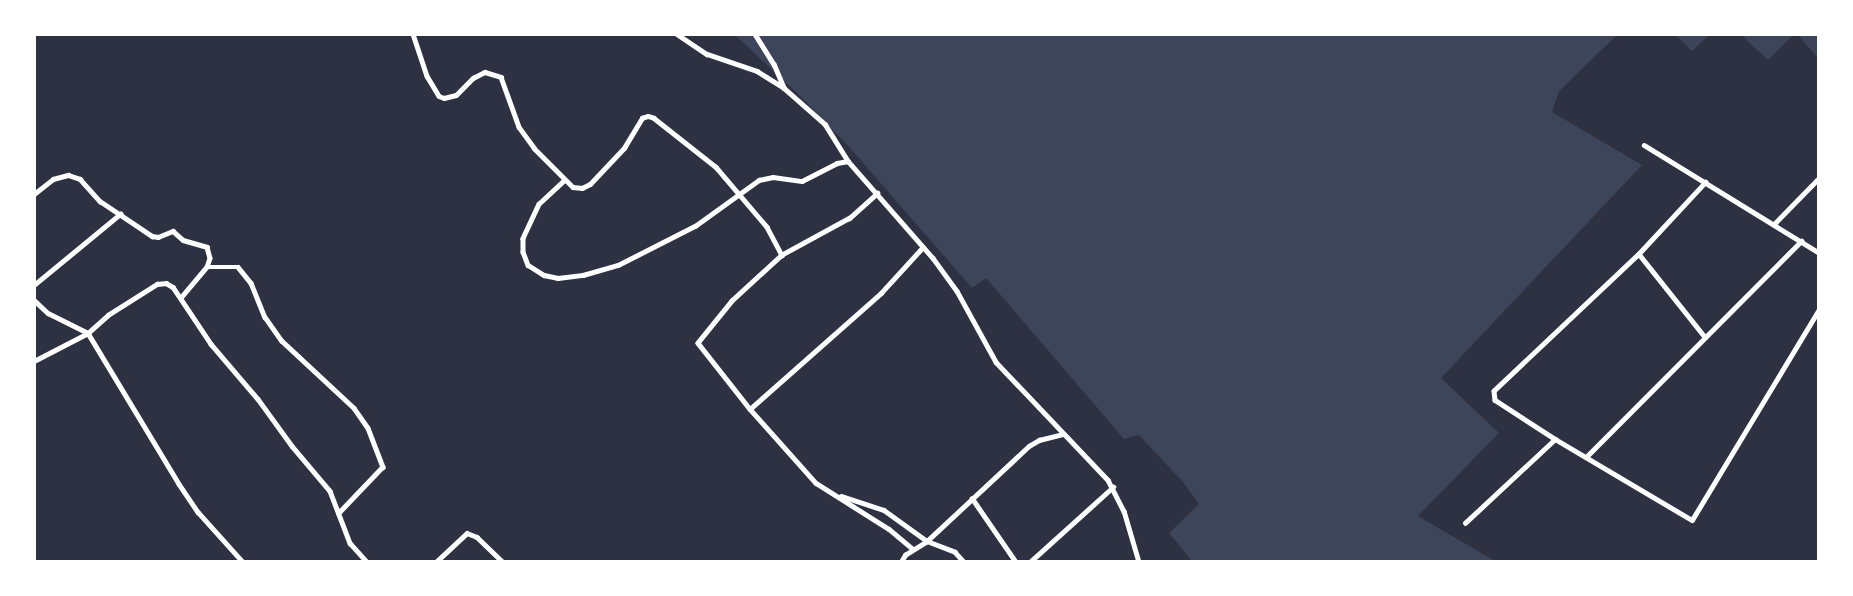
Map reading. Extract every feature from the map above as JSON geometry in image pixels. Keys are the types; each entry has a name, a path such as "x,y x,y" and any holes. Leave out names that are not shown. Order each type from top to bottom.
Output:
{"street":[{"path":"413,34 438,96 444,98 456,95 473,78 485,72 501,77 519,127 534,148 573,187 582,188 590,184 614,160 637,124 648,116 673,130 716,167 740,194 767,227 782,255"},
{"path":"677,34 707,54 758,71 784,88 825,124 848,160 923,247 957,291 996,362 1063,434 1100,469 1113,487 1139,561"},
{"path":"755,34 774,64 784,88"},
{"path":"1644,145 1818,252"},
{"path":"565,180 539,204 523,239 523,252 528,265 544,275 558,278 583,275 618,265 695,226 766,178 795,183 848,160"},
{"path":"34,194 53,179 68,175 80,178 100,201 152,236 158,237 172,231 183,240 202,244 210,250 207,267 181,298"},
{"path":"1774,224 1818,179"},
{"path":"1706,182 1639,254 1494,391 1495,400 1555,439 1692,520 1818,310"},
{"path":"878,194 850,218 782,255 732,301 698,343 750,409 816,483 889,529 913,549"},
{"path":"34,285 120,214"},
{"path":"1586,457 1801,241"},
{"path":"750,409 881,293 923,247"},
{"path":"1639,254 1705,337"},
{"path":"207,267 238,267 251,283 265,317 282,341 354,408 368,428 381,457 382,467 339,513"},
{"path":"34,361 87,333 108,315 158,284 166,283 173,287 211,344 258,399 292,446 330,491 350,543 367,561"},
{"path":"34,300 48,313 87,333 198,512 243,561"},
{"path":"901,561 913,549 927,541 1029,446 1039,440 1063,434"},
{"path":"1465,523 1555,439"},
{"path":"1030,561 1113,487"},
{"path":"837,495 884,510 927,541 955,552 964,561"},
{"path":"972,498 1016,561"},
{"path":"436,561 467,533 477,537 503,561"}],"shaded area":[{"path":"735,35 1617,35 1559,91 1552,112 1642,165 1441,378 1499,433 1418,516 1495,561 1192,561 1169,533 1199,504 1183,482 1139,435 1124,439 986,278 972,288 850,148 797,93"},
{"path":"1676,35 1709,35 1692,51"},
{"path":"1741,35 1793,35 1768,60"},
{"path":"1798,35 1818,35 1818,58"}]}
